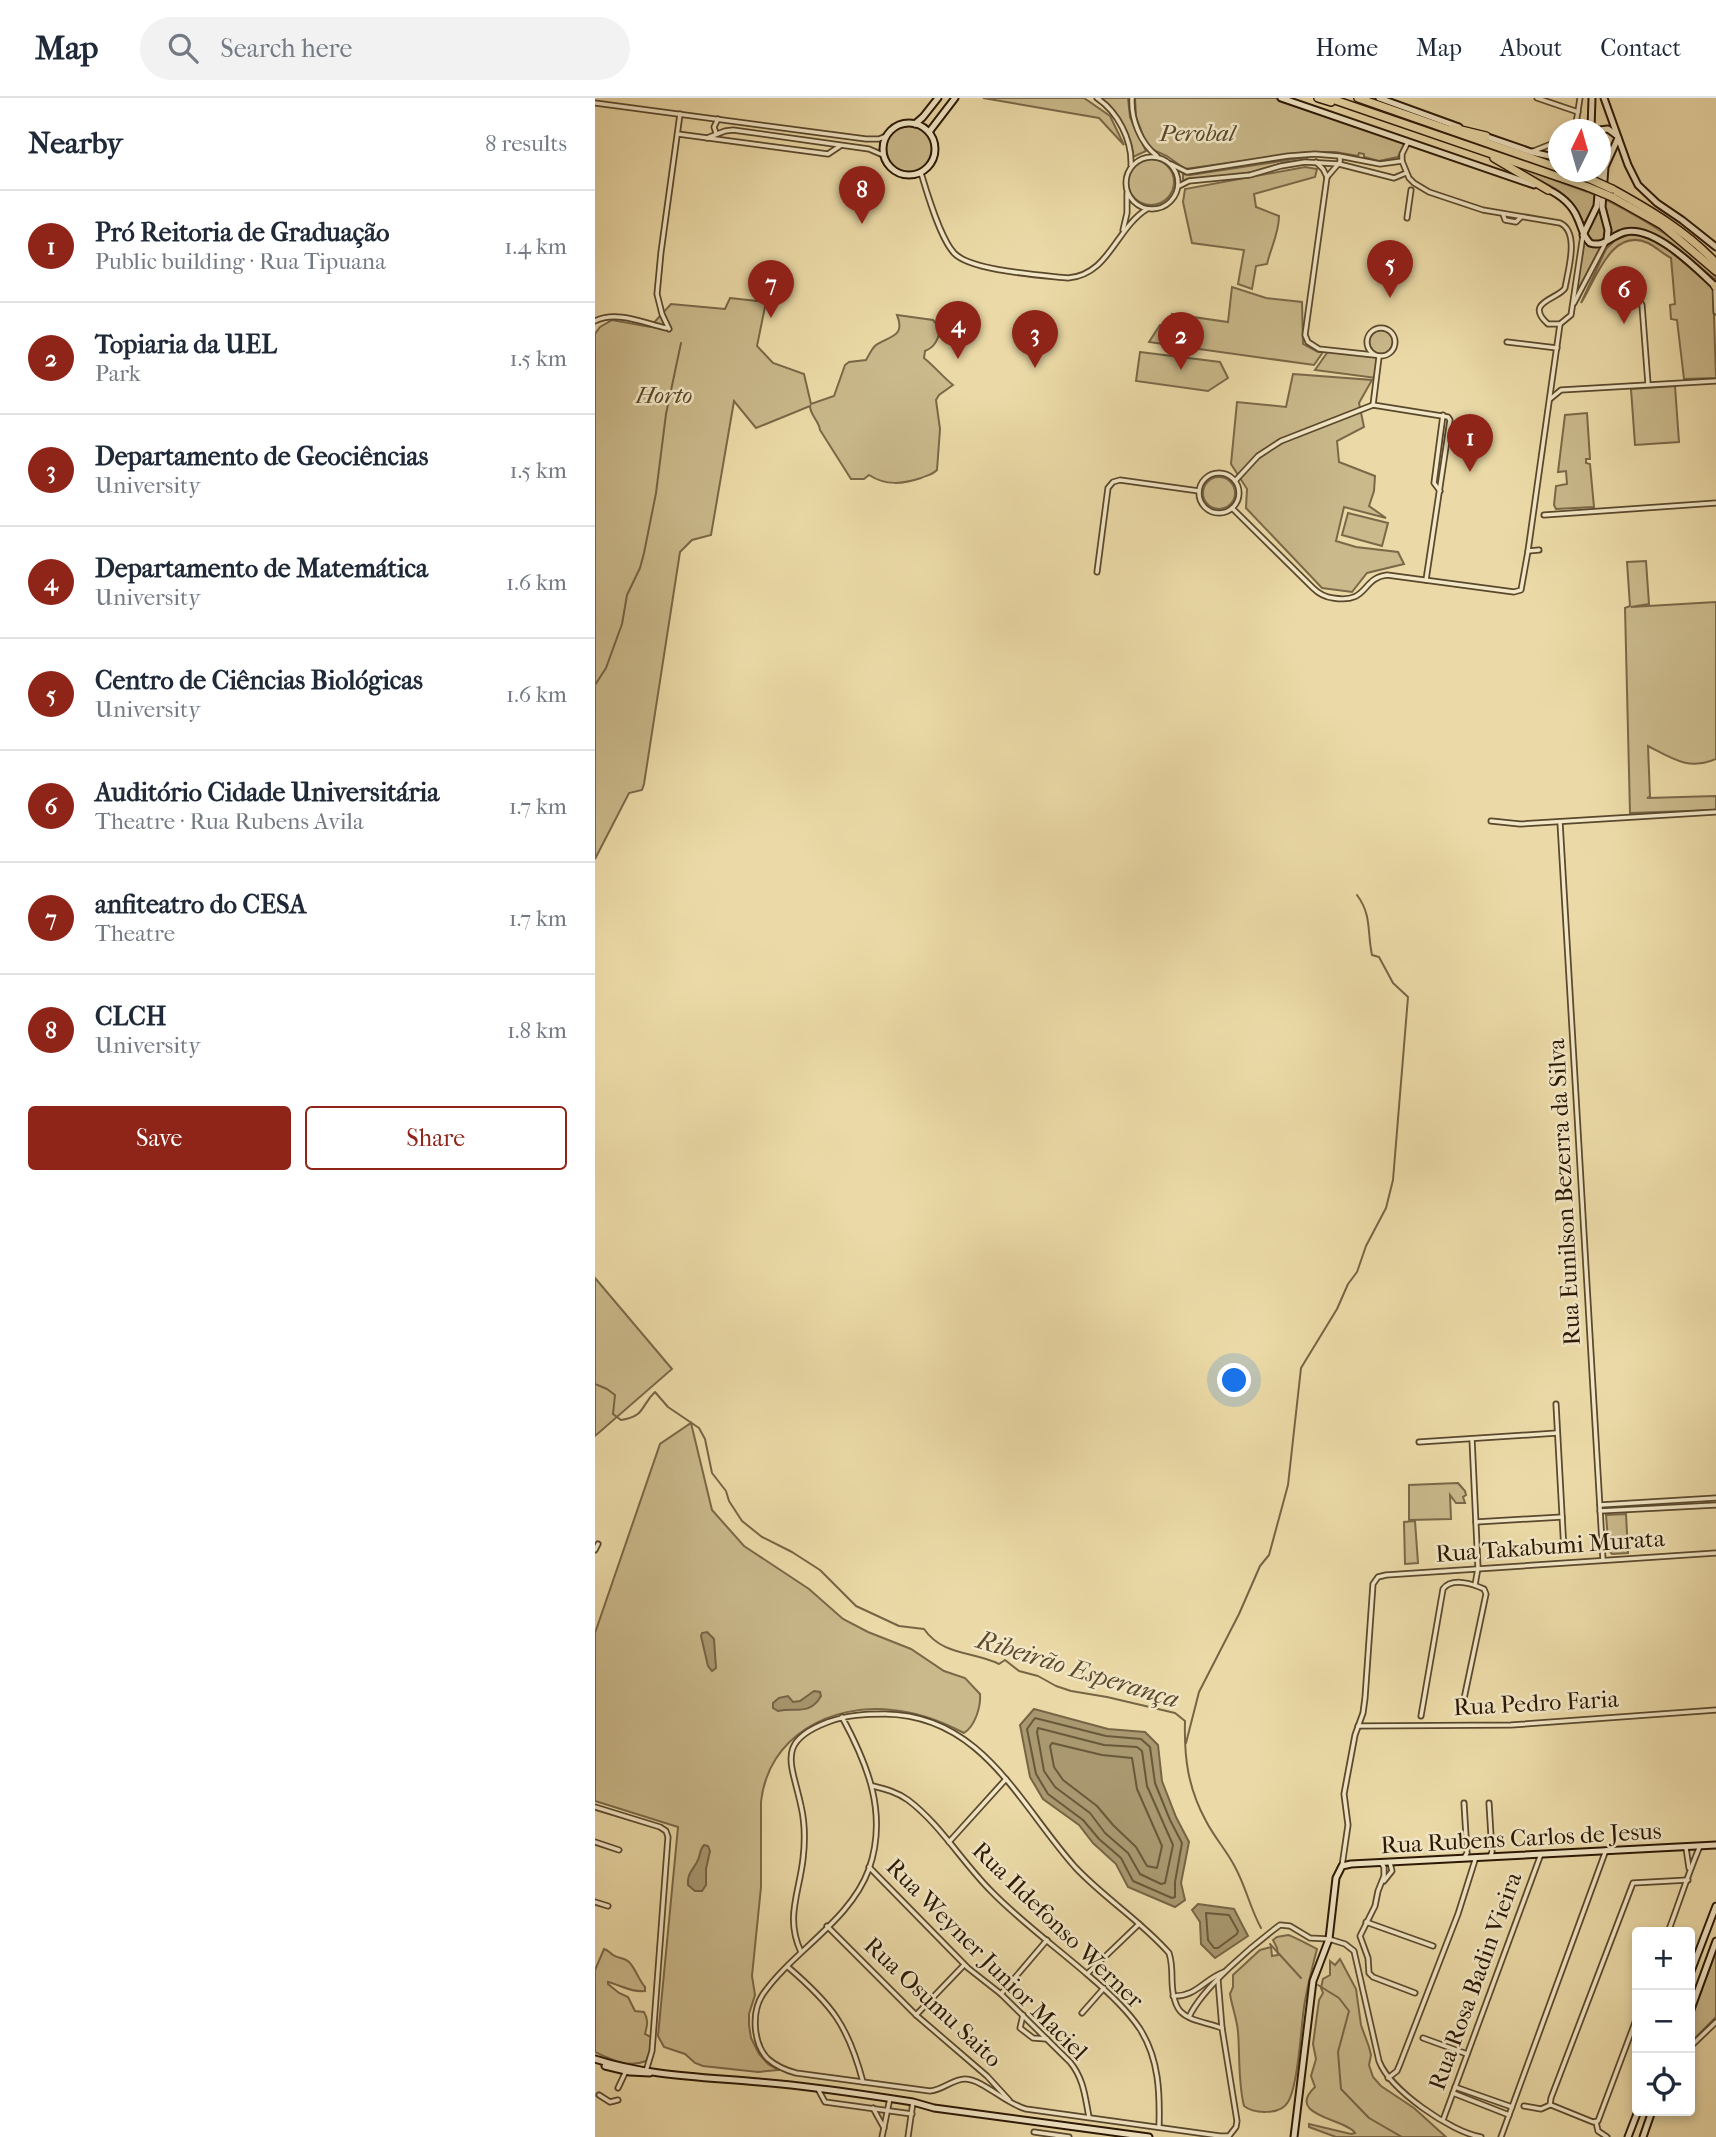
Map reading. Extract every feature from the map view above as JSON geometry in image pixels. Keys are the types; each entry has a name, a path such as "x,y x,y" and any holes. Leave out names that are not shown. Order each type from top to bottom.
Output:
{"highway":[{"path":"1318,98 1383,116"},
{"path":"1329,98 1589,183 1655,213 1715,261"},
{"path":"1357,98 1548,164"},
{"path":"1410,117 1486,136"},
{"path":"1475,147 1548,190"},
{"path":"1612,193 1662,225 1716,271"}],"street":[{"path":"915,124 939,98"},
{"path":"929,132 955,98"},
{"path":"1097,98 1116,117 1129,148 1131,167"},
{"path":"1132,98 1133,116 1144,144 1159,158 1187,173 1289,156 1339,156 1380,164 1402,161"},
{"path":"1280,98 1548,190 1570,205 1583,235 1594,244 1602,244 1629,231 1648,234 1680,256 1716,287 1716,312"},
{"path":"1379,98 1548,156"},
{"path":"1401,106 1404,98"},
{"path":"1537,98 1578,112"},
{"path":"1577,119 1580,98"},
{"path":"1591,119 1592,98"},
{"path":"1604,98 1630,172 1649,197 1716,247"},
{"path":"595,103 870,140 886,136 897,126 915,124 929,132 934,142 935,156 932,163 921,173 912,175 896,172 883,155 886,136"},
{"path":"595,321 604,317 621,317 667,328 657,294 680,114"},
{"path":"718,119 714,127 721,139"},
{"path":"707,138 716,133 733,130 845,145 869,149 883,155"},
{"path":"1611,132 1618,138"},
{"path":"678,134 828,154 845,145"},
{"path":"1573,305 1607,240 1608,230 1602,207 1605,167 1618,138"},
{"path":"1408,142 1403,150 1402,161 1406,173 1414,184 1429,192 1503,214 1505,220 1516,222 1521,216 1567,226 1571,244 1565,289 1543,301 1540,310 1545,321 1552,325 1560,324 1571,315 1583,235 1597,206 1599,182"},
{"path":"1531,152 1548,145"},
{"path":"1315,155 1316,162 1327,177 1305,335 1308,342 1319,349 1377,356 1390,354 1396,343 1393,334 1385,328 1371,331 1367,339 1368,349 1377,356"},
{"path":"1327,177 1341,161 1339,156"},
{"path":"1122,232 1127,213 1126,177 1131,167 1140,159 1159,158"},
{"path":"1178,186 1189,181 1225,179 1292,164 1316,162 1339,164 1394,178 1406,173"},
{"path":"1128,192 1132,201 1147,209 1168,204 1177,193 1178,186 1178,174 1171,164"},
{"path":"921,173 949,246 960,258 976,266 1061,277 1081,276 1101,262 1135,217 1147,209"},
{"path":"1406,218 1411,190"},
{"path":"1639,300 1642,305 1648,384"},
{"path":"1232,508 1313,588 1326,597 1344,600 1355,598 1376,578 1383,575 1518,592 1522,589 1528,551 1560,324"},
{"path":"1507,342 1557,348"},
{"path":"1373,405 1377,356"},
{"path":"1550,399 1561,390 1716,381"},
{"path":"1235,481 1258,456 1281,441 1373,405 1443,415 1434,483 1440,491 1426,580"},
{"path":"1224,473 1235,481 1239,492 1232,508 1221,513 1210,510 1201,502 1199,491 1205,478 1211,474 1224,473"},
{"path":"1097,572 1108,490 1113,482 1120,480 1199,491"},
{"path":"1543,515 1716,503"},
{"path":"1528,551 1539,550"},
{"path":"1491,821 1520,824 1716,812"},
{"name":"Rua Eunilson Bezerra da Silva","path":"1560,822 1603,1560"},
{"path":"1556,1404 1565,1551"},
{"path":"1419,1441 1557,1433"},
{"path":"1472,1439 1476,1522 1475,1586"},
{"path":"1600,1505 1716,1498"},
{"path":"1668,1501 1668,1507"},
{"path":"1600,1511 1716,1505"},
{"path":"1476,1522 1562,1517"},
{"path":"595,1550 598,1544"},
{"path":"1476,1547 1476,1570"},
{"name":"Rua Takabumi Murata","path":"1358,1726 1365,1698 1373,1584 1378,1577 1716,1553"},
{"path":"1478,1558 1492,1567"},
{"path":"1421,1716 1443,1589 1451,1582 1484,1589 1486,1594 1461,1713"},
{"name":"Rua Pedro Faria","path":"1358,1726 1511,1725 1716,1710"},
{"path":"801,1952 792,1920 803,1860 803,1821 790,1757 793,1745 800,1737 842,1717 901,1714 937,1723 974,1745 1006,1779 1077,1869 1169,1953 1172,1961 1173,1996 1177,2008 1189,2017 1222,2028"},
{"path":"842,1717 859,1749 873,1786 877,1830 869,1867 851,1902 764,1994 756,2012 755,2027 760,2046 767,2057 781,2069 930,2091 938,2091 964,2079 970,2079 1013,2105 1026,2109 1229,2136 1233,2133 1237,2120 1219,2007 1219,1980 1216,1975"},
{"path":"1294,2137 1312,1987 1329,1940 1336,1878 1342,1866 1348,1825 1344,1794 1349,1758 1358,1726"},
{"path":"949,1842 1006,1779"},
{"name":"Rua Ildefonso Werner","path":"873,1786 895,1792 907,1799 930,1821 992,1892 1126,2010 1140,2029 1154,2062 1160,2093 1159,2127"},
{"path":"1464,1803 1467,1853 1464,1858"},
{"path":"1489,1803 1490,1857"},
{"path":"595,1807 660,1827 666,1831 669,1838 653,2042 646,2071"},
{"path":"595,1842 619,1850"},
{"path":"1689,1870 1700,1845"},
{"name":"Rua Rubens Carlos de Jesus","path":"1342,1866 1716,1845"},
{"path":"1670,1927 1688,1880 1686,1846"},
{"path":"1501,2137 1606,1850"},
{"name":"Rua Rosa Badin Vieira","path":"1443,2120 1541,1854"},
{"path":"1388,2078 1401,2064 1458,1914 1476,1857"},
{"path":"1381,1863 1385,1871 1360,1938 1368,1957 1369,1974 1415,1993"},
{"path":"1380,1885 1392,1871 1390,1863"},
{"name":"Rua Weyner Junior Maciel","path":"869,1867 964,1965 1002,1994 1078,2072 1089,2118"},
{"path":"1551,2105 1551,2098 1633,1883 1688,1880"},
{"path":"595,1902 608,1906"},
{"path":"1695,1961 1716,1906"},
{"path":"1366,1922 1433,1946"},
{"path":"1087,1974 1139,1924"},
{"path":"1189,2017 1197,2002 1226,1972 1280,1925 1290,1926 1310,1938 1349,1946 1355,1953 1379,2061 1388,2078 1400,2090 1458,2130 1481,2137"},
{"name":"Rua Osumu Saito","path":"827,1926 916,2015 987,2076 1013,2105"},
{"path":"1002,1994 1047,1940"},
{"path":"1695,1998 1716,1941"},
{"path":"916,2015 964,1965"},
{"path":"788,1967 828,2003 846,2031 863,2082"},
{"path":"1173,1996 1190,1994 1216,1975 1226,1972"},
{"path":"1082,2013 1104,1988"},
{"path":"1023,2015 1020,2028 1033,2038 1047,2039"},
{"path":"1695,2042 1716,2022"},
{"path":"1596,2122 1600,2119 1632,2031"},
{"path":"1423,2038 1467,2054"},
{"path":"595,2061 627,2070 782,2084 890,2098 935,2108 1118,2135 1149,2137"},
{"path":"618,2088 627,2070"},
{"path":"984,2087 987,2076"},
{"path":"818,2089 825,2102 912,2114"},
{"path":"1454,2090 1512,2107"},
{"path":"1454,2090 1509,2115"},
{"path":"599,2095 606,2101 618,2100"},
{"path":"882,2137 890,2098"},
{"path":"908,2137 913,2102"},
{"path":"1524,2106 1541,2109 1551,2105"},
{"path":"1551,2105 1596,2122"},
{"path":"873,2108 884,2128"},
{"path":"1628,2137 1636,2116"},
{"path":"1643,2137 1651,2116"},
{"path":"1596,2122 1598,2131 1607,2137"},
{"path":"1034,2132 1069,2137"}],"green space":[{"path":"983,98 1084,98 1110,116 1124,145 1099,118"},
{"path":"1101,98 1128,98 1130,117 1146,151 1133,157 1123,125"},
{"name":"Perobal","path":"1135,98 1275,98 1405,142 1398,157 1379,161 1359,153 1358,156 1335,152 1308,152 1185,169 1151,149 1146,143 1136,117"},
{"path":"909,126 926,132 932,149 926,166 909,172 892,166 886,149 892,132"},
{"path":"1307,157 1307,160 1283,163 1248,173 1183,181 1183,174"},
{"path":"1151,159 1168,165 1174,182 1168,199 1151,205 1134,199 1128,182 1134,165"},
{"path":"1305,167 1317,169 1315,177 1254,194 1256,207 1279,216 1279,222 1267,264 1256,266 1252,289 1238,284 1244,250 1192,243 1183,202 1185,189"},
{"path":"1519,169 1548,178 1548,182 1560,182 1596,195 1593,209 1584,224 1573,204 1565,196"},
{"path":"1605,199 1678,243 1704,265 1716,280 1668,242 1647,231 1631,229 1611,235 1604,209"},
{"path":"1599,207 1606,230 1605,239 1600,242 1592,241 1587,235"},
{"path":"1630,234 1652,240 1663,247 1713,287 1716,378 1684,379 1677,320 1671,319 1670,305 1675,304 1671,258 1648,243 1635,240 1624,242 1614,249 1581,303 1606,249 1615,240"},
{"path":"1584,242 1594,247 1601,246 1576,294"},
{"path":"1232,287 1266,298 1302,302 1303,344 1323,352 1314,365 1149,342 1160,325 1170,326 1172,314 1228,322"},
{"name":"Horto","path":"730,298 766,302 757,346 773,363 804,374 811,404 834,396 845,365 866,360 876,345 898,332 897,315 933,320 940,328 939,335 934,345 925,351 924,358 953,385 936,400 940,429 937,470 901,483 882,481 869,475 864,479 851,479 820,430 810,406 756,428 734,401 711,535 692,540 680,552 644,784 642,790 629,793 595,859 595,334 600,327 612,320 650,327 671,304 725,309"},
{"path":"1381,330 1390,333 1393,342 1390,351 1381,354 1372,351 1369,342 1372,333"},
{"path":"1329,350 1379,358 1376,378 1315,370"},
{"path":"1140,352 1220,362 1228,378 1208,391 1136,381"},
{"path":"1293,374 1372,380 1359,403 1364,427 1337,441 1339,462 1375,476 1369,506 1386,518 1344,507 1336,541 1356,547 1398,552 1404,564 1367,573 1352,592 1322,588 1246,508 1247,489 1231,464 1237,402 1286,407"},
{"path":"1675,386 1679,442 1635,445 1631,389"},
{"path":"1587,413 1590,459 1586,459 1586,463 1590,464 1594,507 1556,509 1556,486 1567,484 1566,471 1558,472 1565,415"},
{"path":"1219,477 1231,481 1235,493 1231,505 1219,509 1207,505 1203,493 1207,481"},
{"path":"1348,513 1388,523 1382,546 1342,535"},
{"path":"1646,561 1649,604 1631,607 1716,602 1716,759 1697,764 1681,762 1648,746 1650,797 1647,798 1716,796 1716,810 1630,813 1625,608 1630,606 1627,562"},
{"path":"595,1278 672,1369 595,1436"},
{"path":"691,1423 712,1510 744,1546 809,1589 843,1619 911,1649 944,1671 965,1678 980,1694 977,1716 964,1733 929,1718 902,1711 869,1709 847,1712 806,1729 789,1742 776,1759 766,1779 761,1802 761,1887 752,1976 755,1995 749,2014 749,2025 751,2038 759,2054 778,2070 758,2072 703,2066 685,2054 664,2047 658,2036 678,1827 595,1801 595,1633 660,1444"},
{"path":"1458,1483 1465,1491 1465,1503 1456,1503 1450,1495 1451,1519 1409,1520 1409,1485"},
{"path":"1626,1514 1628,1553 1612,1554 1609,1551 1606,1515"},
{"path":"1415,1521 1418,1563 1405,1564 1404,1522"},
{"path":"1288,1935 1317,1949 1305,2000 1294,2083 1285,2106 1274,2111 1254,2111 1244,2106 1242,2097 1237,2027 1230,1994 1233,1975 1260,1950 1271,1947 1272,1956 1278,1955 1273,1940"},
{"path":"604,1949 629,1962 645,1987 645,1991 636,1991 608,1982 619,1993 628,1997 635,2011 644,2012 646,2015 645,2034 651,2037 651,2048 646,2061 627,2063 595,2052 595,1970"},
{"path":"1716,1951 1716,2017 1695,2038 1695,2008"},
{"path":"1340,1959 1356,1989 1361,2025 1371,2055 1369,2065 1373,2077 1446,2137 1336,2137 1309,2127 1309,2124 1355,2133 1350,2128 1320,2116 1307,2104 1307,2097 1315,2087 1311,2076 1316,2059 1313,2044 1319,2000 1323,1993 1323,1979 1330,1975 1330,1961 1335,1965"}],"water":[{"path":"707,1632 714,1639 716,1668 712,1671 708,1666 701,1636"},
{"path":"814,1691 820,1692 821,1696 812,1706 778,1711 773,1708 773,1703 779,1698 788,1696 793,1702 800,1701"},
{"path":"1034,1709 1108,1729 1145,1732 1158,1745 1162,1781 1189,1842 1181,1883 1185,1900 1175,1907 1128,1887 1116,1864 1093,1843 1079,1825 1043,1799 1030,1777 1020,1725"},
{"path":"704,1845 708,1846 710,1851 706,1885 702,1891 695,1891 688,1885 688,1878"},
{"path":"1198,1904 1234,1909 1248,1936 1215,1958 1201,1944 1200,1922 1192,1910"}],"waterway":[{"path":"595,685 606,668 622,624 627,595 644,553 656,493 666,414 681,343"},
{"path":"1186,1743 1199,1692 1260,1566 1269,1555 1288,1485 1301,1368 1357,1272 1366,1246 1386,1208 1393,1180 1408,997 1393,983 1379,957 1372,955 1367,917 1357,895"},
{"name":"Ribeirão Esperança","path":"595,1384 615,1395 613,1414 621,1420 639,1413 655,1392 668,1407 699,1428 705,1439 712,1473 726,1491 742,1521 762,1537 820,1570 856,1606 899,1626 924,1629 949,1649 999,1664 1005,1660 1019,1671 1038,1676 1056,1686 1175,1713 1185,1721 1186,1760 1195,1797 1209,1827 1239,1875 1261,1928"},
{"name":"Ribeirão Esperança","path":"1270,1944 1301,1978"},
{"name":"Ribeirão Esperança","path":"1318,1985 1339,1998 1349,2011 1338,2052 1341,2089 1369,2118 1402,2137"}],"place":[{"name":"CLCH","path":"862,224"},
{"name":"Centro de Ciências Biológicas","path":"1390,298"},
{"name":"anfiteatro do CESA","path":"771,318"},
{"name":"Auditório Cidade Universitária","path":"1624,324"},
{"name":"Departamento de Matemática","path":"958,359"},
{"name":"Departamento de Geociências","path":"1035,368"},
{"name":"Topiaria da UEL","path":"1181,370"},
{"name":"Pró Reitoria de Graduação","path":"1470,472"}]}
